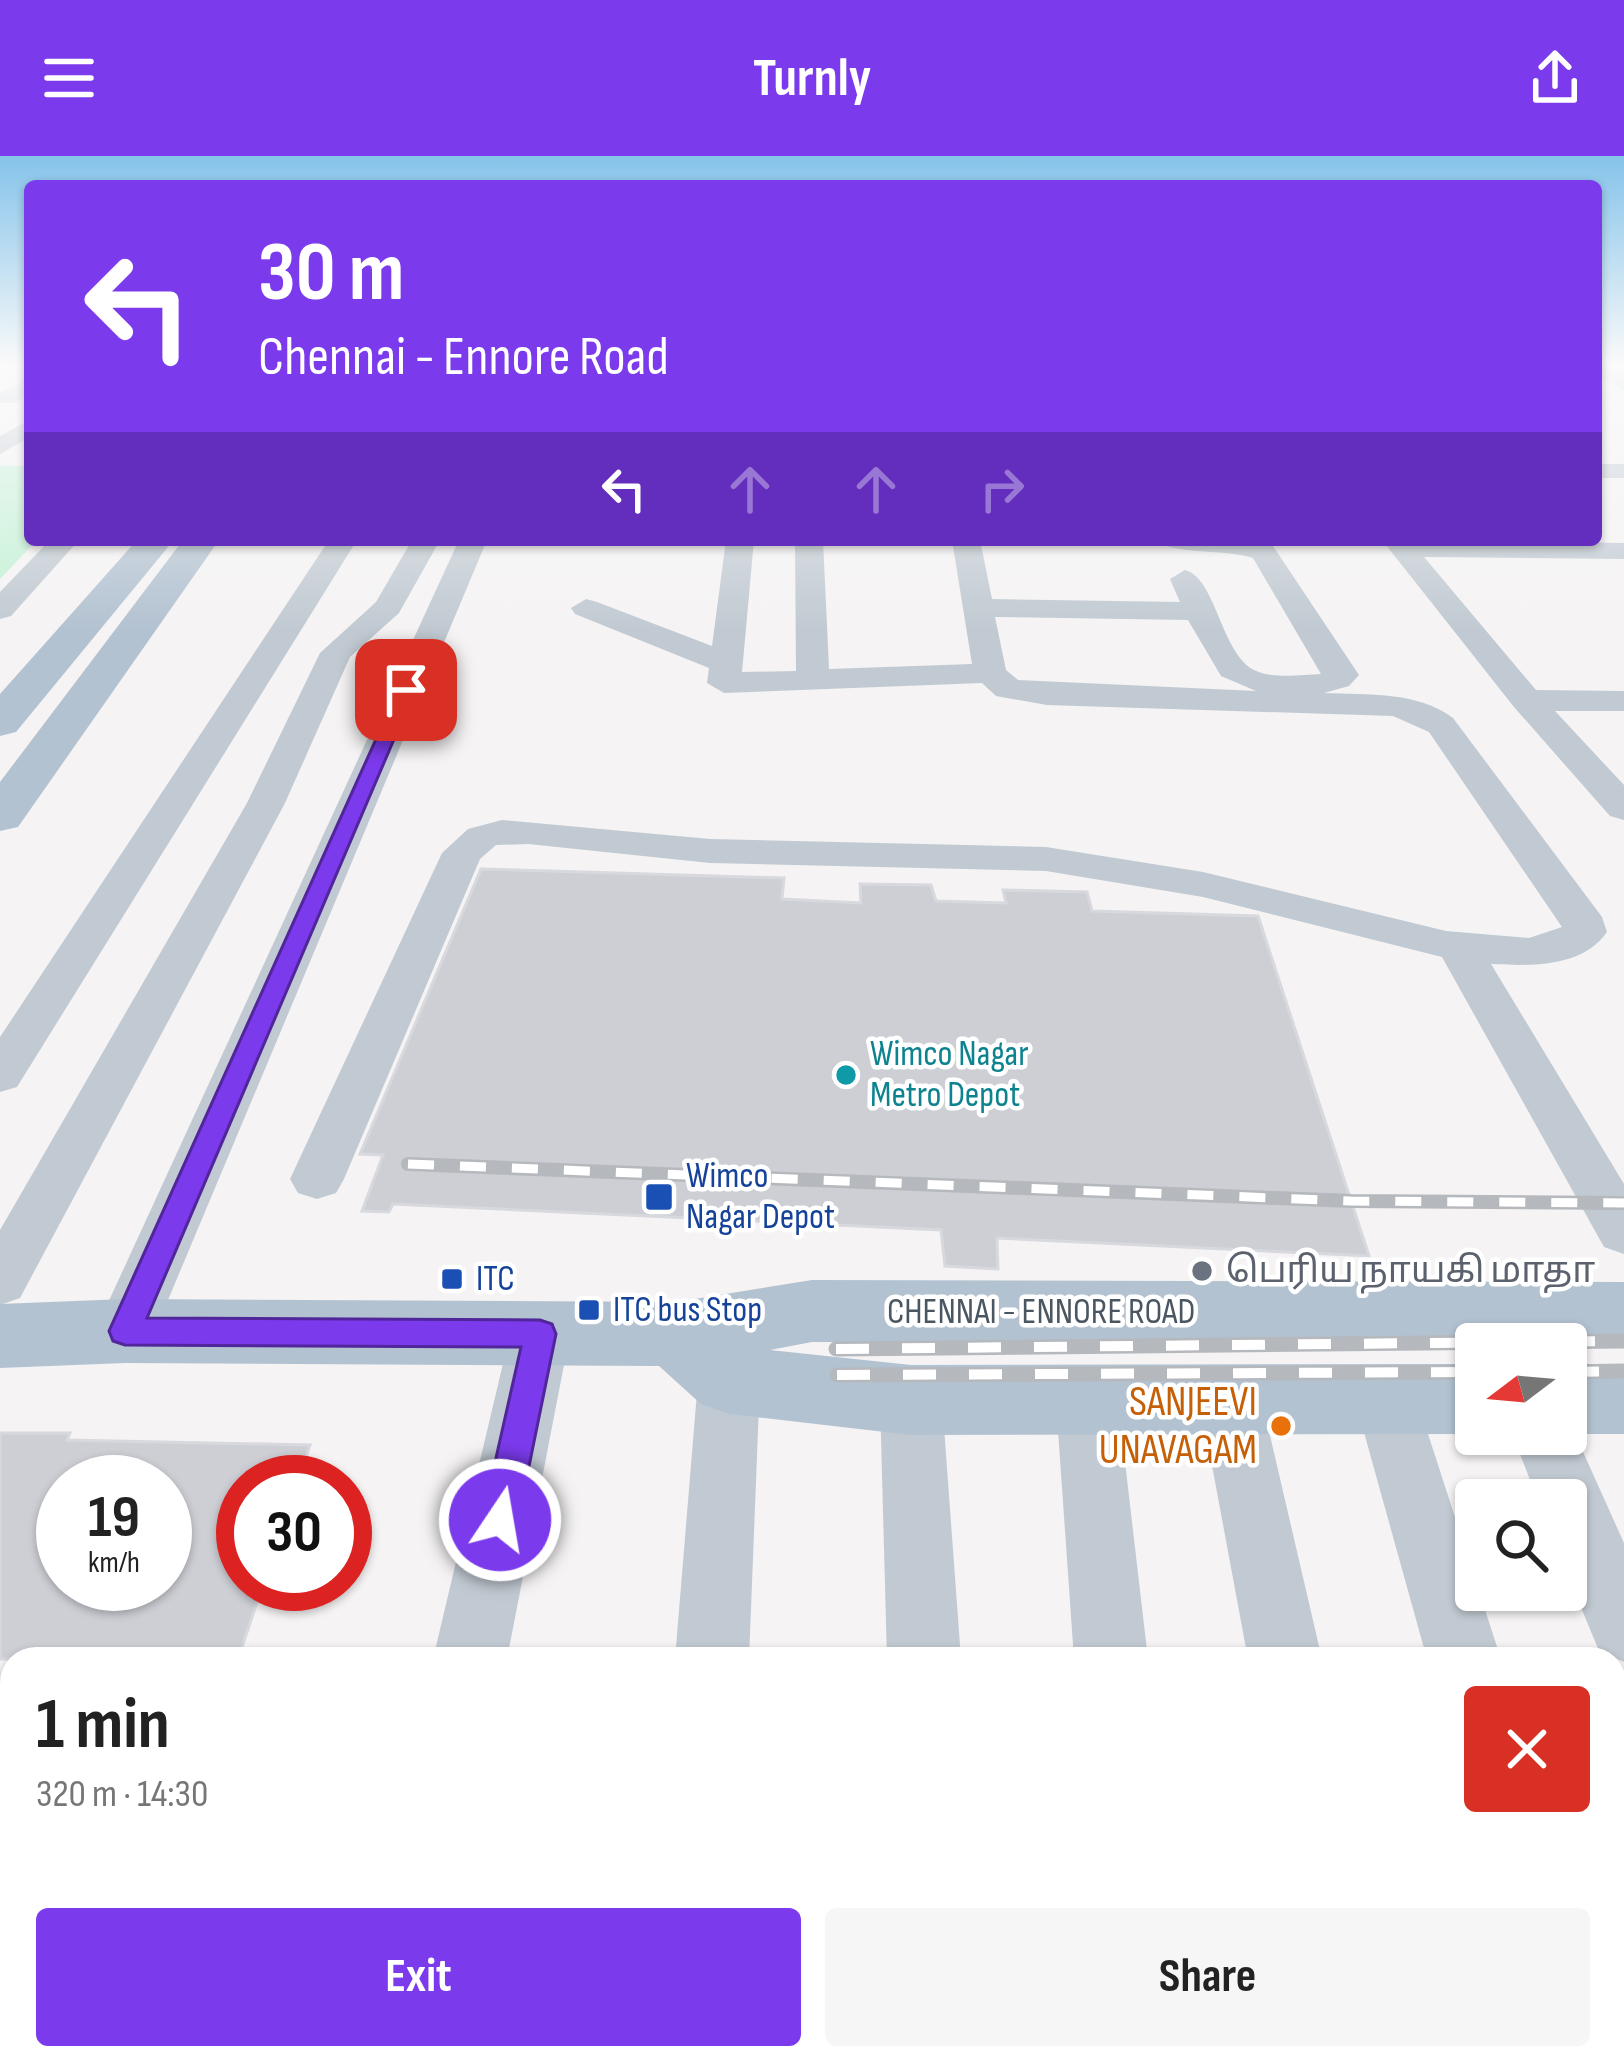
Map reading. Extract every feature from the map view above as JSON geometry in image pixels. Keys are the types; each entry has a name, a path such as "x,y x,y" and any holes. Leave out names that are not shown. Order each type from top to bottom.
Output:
{"main road":[{"path":"0,691 162,546"},
{"path":"0,722 162,546"},
{"path":"0,816 162,546"},
{"name":"CHENNAI - ENNORE ROAD","path":"703,1357 812,1311 1455,1328"},
{"name":"CHENNAI - ENNORE ROAD","path":"1550,1323 1624,1314"},
{"name":"CHENNAI - ENNORE ROAD","path":"0,1336 125,1331 540,1334 703,1357 910,1400 1231,1401 1291,1396 1455,1400"},
{"path":"1587,1399 1624,1399"}],"street":[{"path":"0,610 59,546"},
{"path":"0,1076 339,546"},
{"path":"0,1282 266,803 336,653 388,607 422,546"},
{"path":"125,1331 470,546"},
{"path":"739,546 724,683 990,674"},
{"path":"809,546 813,680"},
{"path":"317,1179 463,853 482,837 502,832 706,850 991,856 1116,867 1183,878 1496,952 1559,949 1585,932 1581,917 1441,725 1429,716 1369,704 1025,694 1009,689 990,674 967,546"},
{"path":"1171,546 1199,610 1242,679 1263,685 1325,684 1342,675 1263,552 1244,546"},
{"path":"1401,546 1526,700 1624,808"},
{"path":"1463,546 1624,551"},
{"path":"586,608 726,663"},
{"path":"976,608 1199,610"},
{"path":"1526,700 1624,701"},
{"path":"1458,946 1624,1232"},
{"path":"473,1647 540,1334"},
{"path":"703,1357 712,1647"},
{"path":"910,1400 923,1647"},
{"path":"1386,1400 1460,1647"},
{"path":"1231,1401 1282,1647"},
{"path":"1087,1402 1110,1647"},
{"path":"1553,1455 1624,1626"}],"green space":[{"path":"0,466 24,466 24,546 31,546 0,579"}],"building":[{"name":"Wimco Nagar Metro Depot","path":"481,869 784,878 782,899 861,903 860,884 931,885 936,901 1006,903 1003,890 1087,892 1092,911 1258,916 1369,1256 997,1238 998,1269 945,1266 941,1230 393,1204 389,1212 362,1211 383,1155 360,1154"},
{"path":"0,1433 70,1433 67,1440 310,1445 306,1455 216,1455 216,1611 254,1611 242,1647 0,1647"}],"railway":[{"path":"408,1164 1351,1201 1624,1203"},
{"path":"836,1349 1624,1341"},
{"path":"1587,1372 1624,1371"},
{"path":"837,1375 1455,1372"}],"place":[{"name":"Wimco Nagar Metro Depot","path":"846,1075"},
{"name":"Wimco Nagar Depot","path":"659,1197"},
{"name":"பெரிய நாயகி மாதா","path":"1202,1271"},
{"name":"ITC","path":"452,1279"},
{"name":"ITC bus Stop","path":"589,1310"},
{"name":"SANJEEVI UNAVAGAM","path":"1281,1426"}],"route":[{"path":"406,690 125,1331 540,1334 500,1520"}]}
